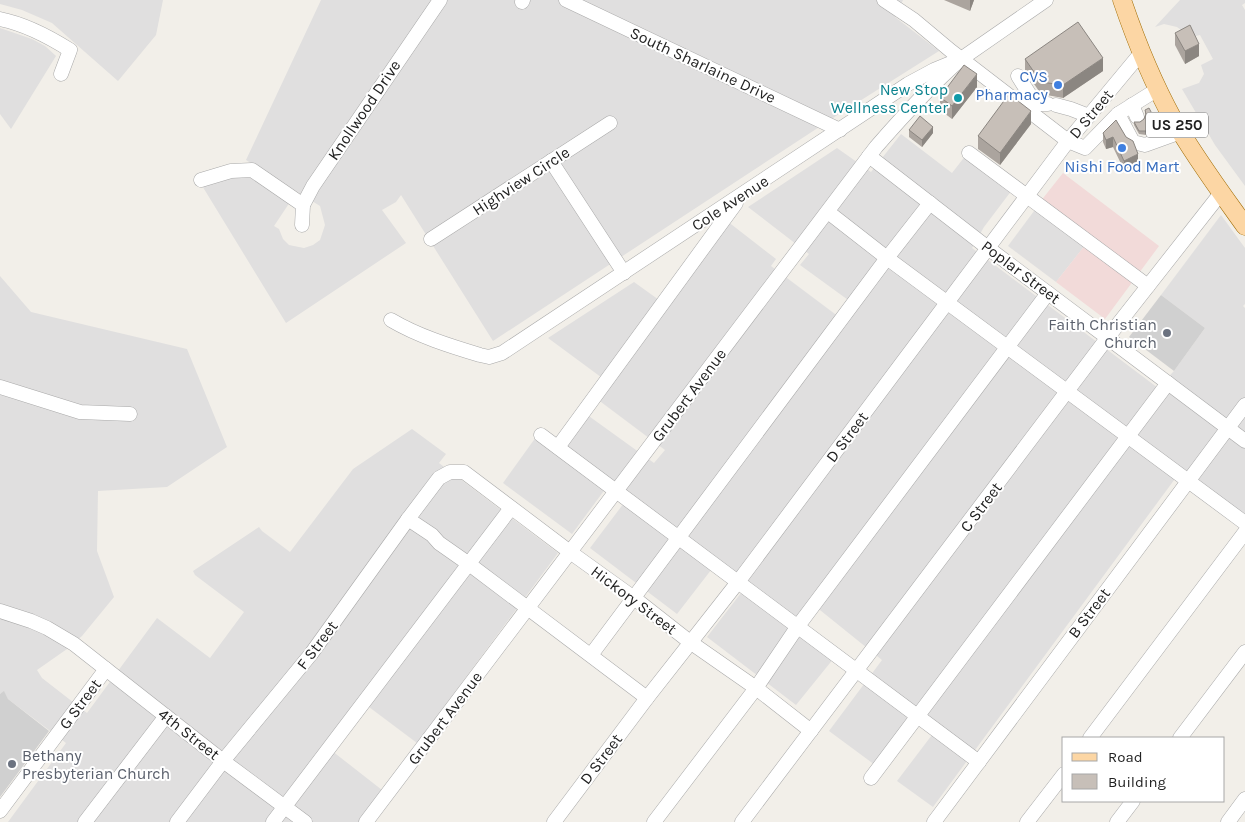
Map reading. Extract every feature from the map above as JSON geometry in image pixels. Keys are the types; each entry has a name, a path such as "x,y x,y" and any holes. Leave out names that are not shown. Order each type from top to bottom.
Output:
{"main road":[{"name":"US 250","path":"1122,0 1141,53 1181,132 1245,226"}],"street":[{"name":"Knollwood Drive","path":"302,225 303,205 313,186 440,0"},
{"name":"South Sharlaine Drive","path":"566,0 840,130"},
{"path":"884,0 902,11 961,59 1068,140 1085,148 1118,114 1139,108 1158,89"},
{"name":"Grubert Avenue","path":"366,822 869,156 925,92 961,59 1046,0"},
{"path":"0,19 35,30 70,50 61,74"},
{"name":"D Street","path":"554,822 647,698 738,582 1068,140 1141,53"},
{"name":"Cole Avenue","path":"390,320 419,334 480,356 489,357 502,352 742,196 915,80 961,59"},
{"path":"1018,76 1033,100 1040,104 1052,104 1071,109 1088,116"},
{"path":"1118,114 1132,142 1146,146 1153,137 1181,132"},
{"name":"Highview Circle","path":"432,239 610,123"},
{"path":"969,154 1148,286"},
{"name":"Poplar Street","path":"869,156 1245,441"},
{"path":"551,161 624,273"},
{"path":"201,180 230,170 252,170 303,205"},
{"name":"C Street","path":"750,819 811,731 1108,337 1221,193"},
{"path":"558,447 742,196"},
{"path":"590,655 887,258 930,204"},
{"path":"828,212 887,258 948,301 1245,523"},
{"path":"654,822 756,688 798,626 1048,293"},
{"path":"871,778 1168,383"},
{"path":"0,387 80,412 130,414"},
{"name":"B Street","path":"934,822 1245,404"},
{"path":"541,435 979,762"},
{"name":"Hickory Street","path":"456,471 464,472 690,642 756,688 811,731"},
{"name":"F Street","path":"177,822 223,761 311,654 439,478 446,473 456,471"},
{"path":"273,822 511,508"},
{"path":"408,519 432,535 439,543 647,698"},
{"path":"1091,737 1245,532"},
{"name":"4th Street","path":"0,611 31,621 74,644 223,761 305,822"},
{"path":"1181,737 1245,652"},
{"name":"G Street","path":"0,811 106,670"},
{"path":"86,822 166,716"},
{"path":"1027,822 1062,777"},
{"path":"1228,822 1245,799"},
{"path":"1117,822 1132,802"}],"shaded area":[{"path":"0,0 163,0 156,35 118,81 52,23 22,10 0,4"},
{"path":"321,0 903,0 895,17 939,51 836,116 493,341 401,195 396,202 382,210 406,243 286,323 201,184 229,174 252,175 290,202 274,226 279,229 283,239 289,245 304,248 320,240 325,225 320,206 246,160"},
{"path":"1180,0 1245,0 1245,3 1242,5 1245,10 1245,186 1215,145 1182,89 1199,83 1204,74 1201,65 1213,59 1200,35 1191,37 1177,27 1164,24 1155,27"},
{"path":"0,28 32,39 45,46 56,56 11,129 0,114"},
{"path":"901,134 952,173 966,155 1012,190 984,227 972,248 1158,388 1174,371 1205,328 1161,295 1221,215 1245,248 1245,304 1243,306 1245,308 1245,521 1180,472 933,807 897,781 938,727 916,710 875,765 829,731 882,660 810,602 791,626 834,658 796,705 707,637 748,584 718,561 677,614 590,548 630,495 563,447 586,414 654,463 665,450 597,399 609,383 548,338 634,282 666,305 727,221 776,259 771,266 843,320 855,305 800,265 809,254 748,207 837,148 871,172"},
{"path":"1063,173 1159,246 1105,319 1056,282 1086,244 1040,202"},
{"path":"1037,207 1086,244 1056,282 1008,246"},
{"path":"0,276 31,312 187,349 227,447 167,487 98,491 97,551 114,597 82,636 37,670 42,678 87,713 157,618 210,658 244,612 195,575 193,571 259,527 290,552 353,469 412,429 446,454 439,463 558,553 417,743 361,701 327,747 382,790 359,822 8,822 66,743 8,699 4,692 0,694"},
{"name":"Faith Christian Church","path":"1161,295 1205,328 1174,371 1129,337"},
{"path":"536,437 606,488 572,534 503,483"},
{"name":"Bethany Presbyterian Church","path":"4,691 8,699 49,731 0,797 0,694"}],"building":[{"name":"CVS Pharmacy","path":"1078,22 1103,58 1063,85 1041,82 1025,59"},
{"path":"1190,25 1199,44 1185,51 1175,33"},
{"path":"964,65 977,74 952,106 940,97"},
{"path":"1009,94 1031,111 1000,153 978,136"},
{"path":"1149,108 1158,125 1146,131 1139,131 1134,122 1140,122 1144,119 1145,110"},
{"path":"920,116 933,127 922,140 909,130"},
{"path":"1116,120 1126,137 1133,141 1138,154 1124,161 1113,137 1106,140 1103,133"}],"place":[{"name":"CVS Pharmacy","path":"1058,85"},
{"name":"New Stop Wellness Center","path":"958,98"},
{"name":"Nishi Food Mart","path":"1122,148"},
{"name":"Faith Christian Church","path":"1167,333"},
{"name":"Bethany Presbyterian Church","path":"12,764"}]}
